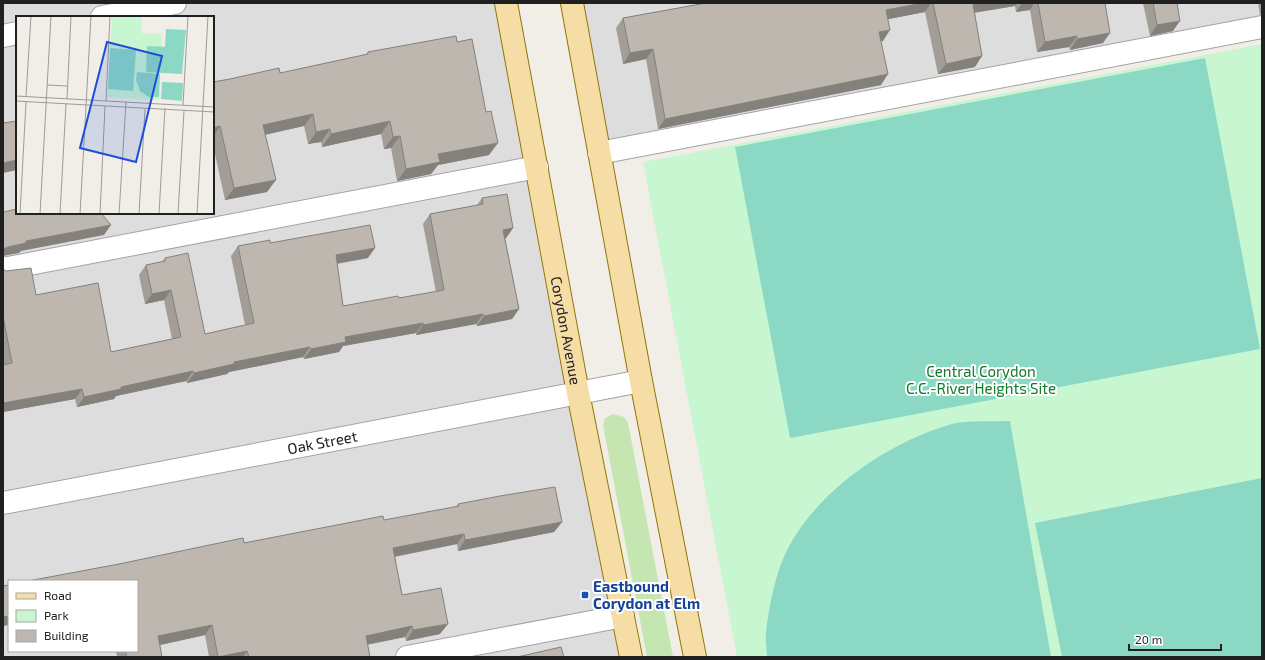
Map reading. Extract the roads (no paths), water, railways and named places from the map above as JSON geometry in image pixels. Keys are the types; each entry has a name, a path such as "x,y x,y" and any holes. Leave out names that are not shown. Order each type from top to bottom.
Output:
{"main road":[{"name":"Corydon Avenue","path":"506,3 578,393 631,657"},
{"path":"572,3 641,381 695,657"}],"street":[{"path":"107,16 175,3"},
{"path":"599,153 1262,27"},
{"path":"3,36 16,33"},
{"path":"3,269 537,166"},
{"name":"Oak Street","path":"3,502 641,381"},
{"path":"406,657 623,616"}],"place":[{"name":"Eastbound Corydon at Elm","path":"585,595"}],"park label":[{"name":"Central Corydon C.C.-River Heights Site","path":"981,380"}]}
